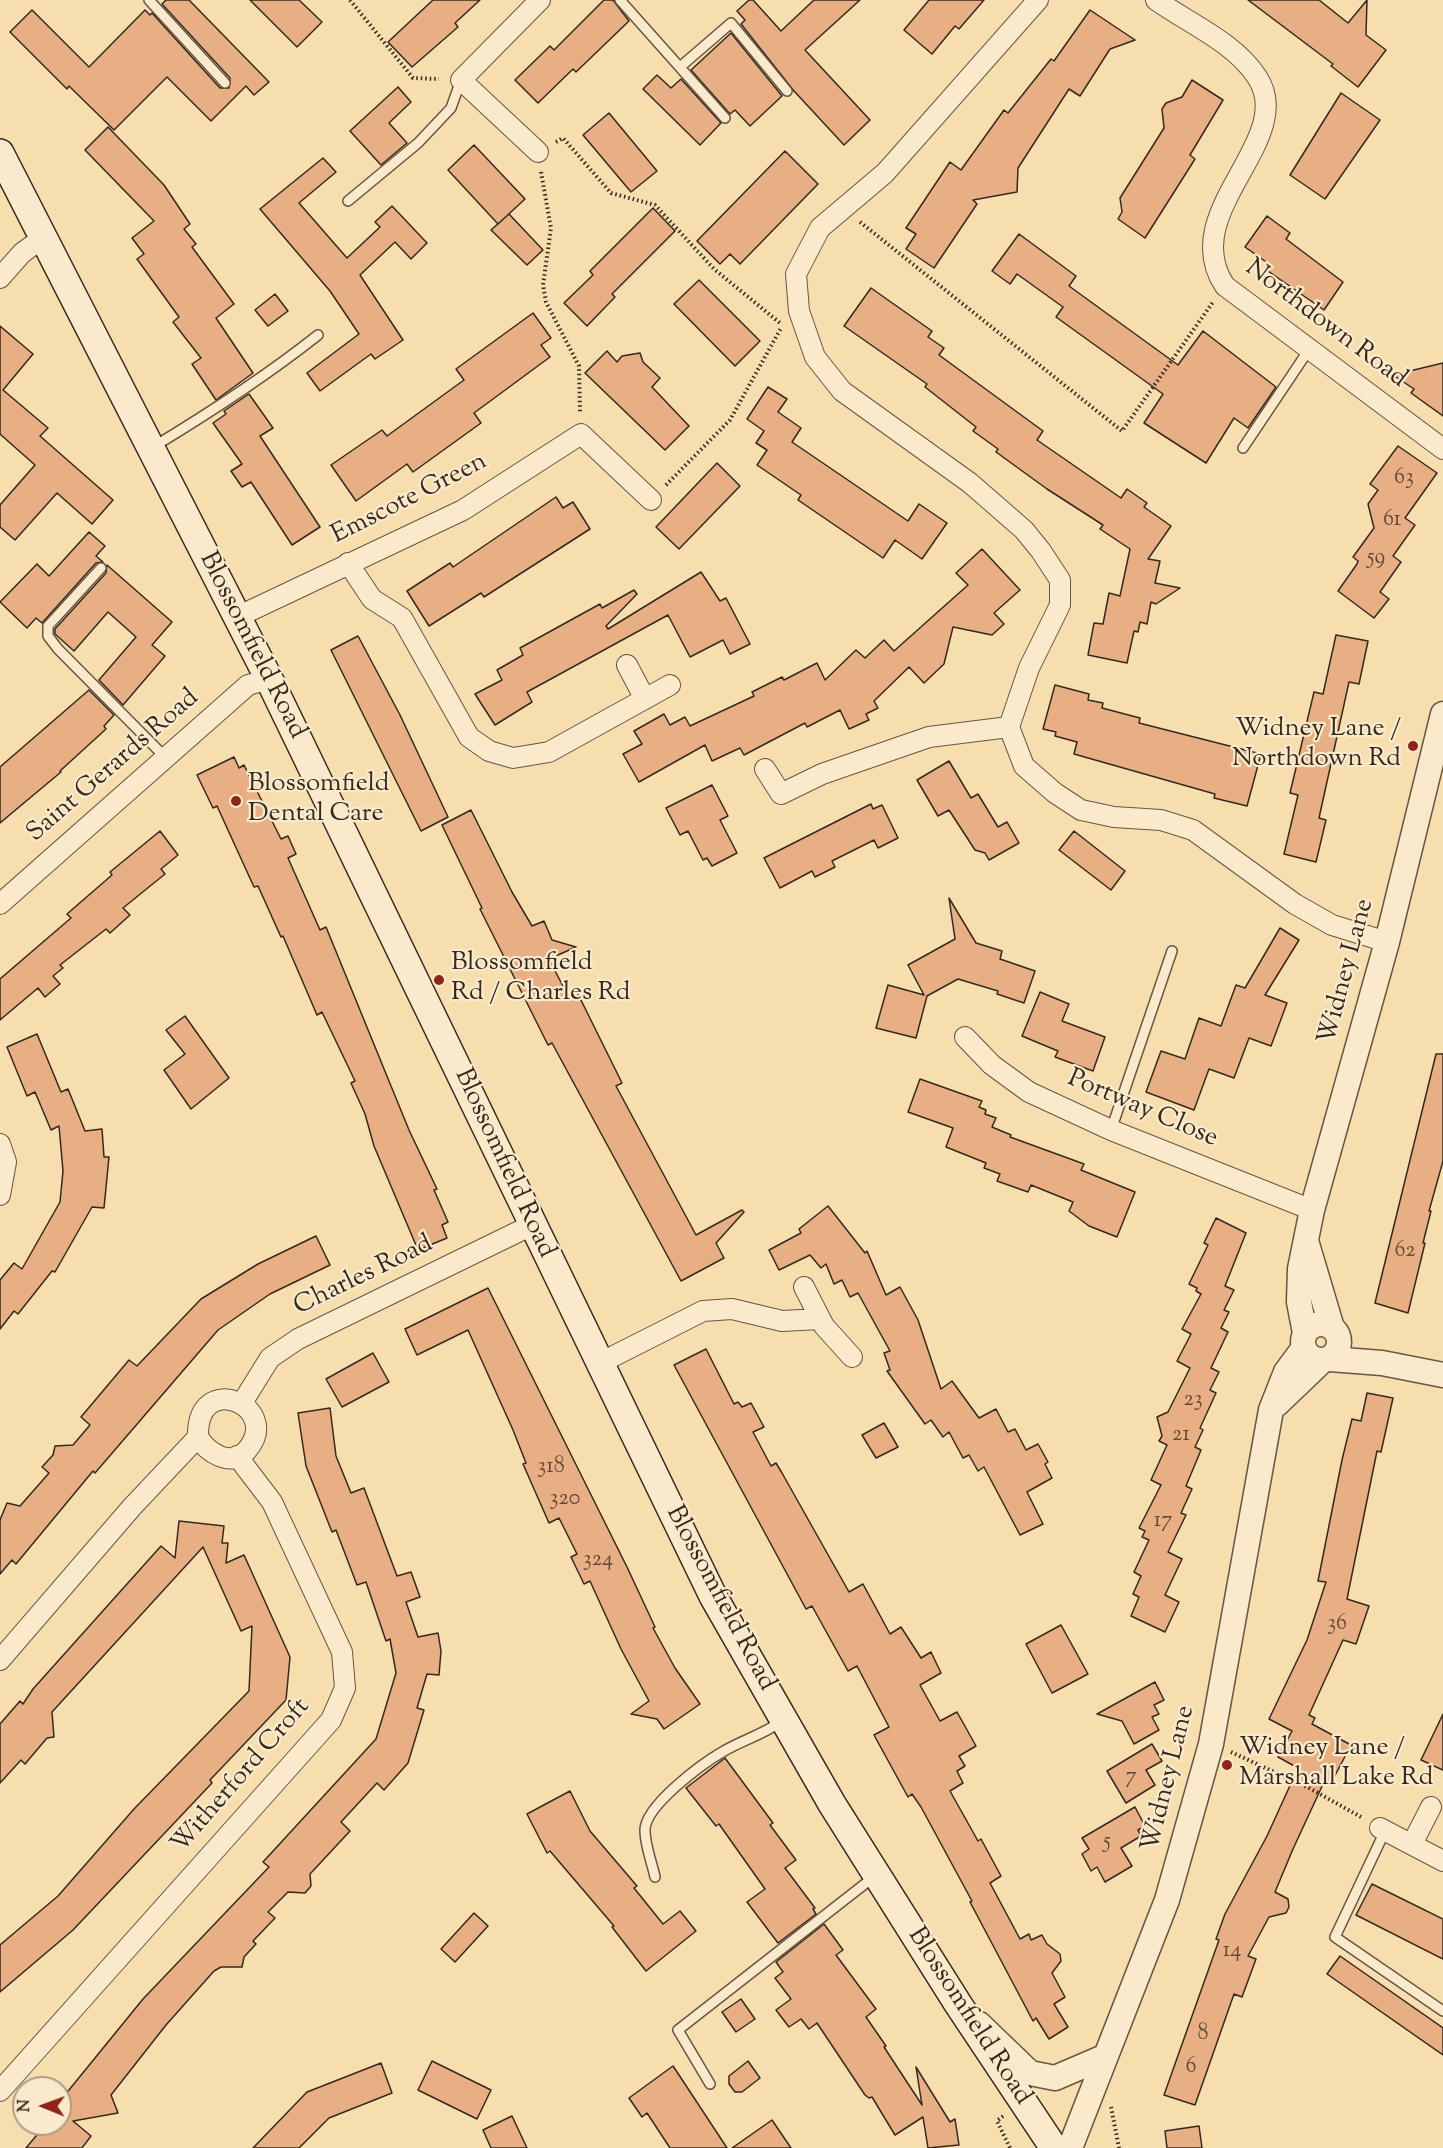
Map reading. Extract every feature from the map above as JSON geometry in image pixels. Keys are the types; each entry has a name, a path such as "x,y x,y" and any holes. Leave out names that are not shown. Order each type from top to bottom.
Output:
{"main road":[{"name":"Blossomfield Road","path":"0,153 269,679 713,1596 877,1875 958,2004 1054,2148"}],"street":[{"path":"538,152 461,80 540,0"},
{"path":"1038,0 885,173 820,228 796,274 800,311 815,357 842,391 970,483 1024,530 1041,551 1059,580 1060,605 1029,668 1009,727 1024,766 1055,793 1081,810 1114,817 1161,820 1193,830 1332,926 1387,942"},
{"name":"Northdown Road","path":"1166,3 1236,52 1258,78 1264,93 1264,117 1258,139 1218,215 1212,247 1216,273 1225,286 1443,449"},
{"path":"0,278 22,253 44,237"},
{"path":"581,434 651,500"},
{"name":"Emscote Green","path":"237,617 463,510 581,434"},
{"path":"348,563 372,598 402,618 469,737 489,751 513,758 549,752 670,685"},
{"path":"627,665 645,699"},
{"name":"Saint Gerards Road","path":"0,904 248,686 269,679"},
{"name":"Widney Lane","path":"1070,2148 1167,1900 1211,1744 1271,1410 1286,1372 1315,1351 1299,1302 1300,1269 1307,1244 1312,1210 1387,942 1443,714"},
{"path":"765,769 781,794 822,774 929,736 1009,727"},
{"name":"Portway Close","path":"965,1037 992,1065 1029,1092 1111,1130 1312,1210"},
{"path":"0,1144 6,1162 0,1196"},
{"name":"Charles Road","path":"242,1402 270,1358 298,1339 532,1225"},
{"name":"Widney Lane","path":"1307,1244 1335,1330"},
{"path":"804,1287 820,1319 852,1357"},
{"path":"600,1363 703,1311 732,1309 782,1321 820,1319"},
{"path":"1315,1351 1319,1324 1335,1330 1382,1363"},
{"path":"1315,1351 1337,1350 1339,1341 1335,1330"},
{"path":"1315,1351 1443,1375"},
{"path":"232,1399 242,1402 254,1417 256,1430 247,1450 237,1456 220,1458 206,1450 198,1437 197,1422 203,1409 216,1400 232,1399"},
{"path":"0,1660 132,1507 198,1437"},
{"name":"Witherford Croft","path":"0,2091 331,1720 345,1688 342,1652 272,1502 237,1456"},
{"path":"1412,1844 1431,1807"},
{"path":"1382,1830 1443,1861"},
{"path":"958,2004 1030,2073 1055,2078 1104,2057"}],"lane":[{"path":"149,0 225,83"},
{"path":"620,0 725,118"},
{"path":"680,68 731,23 787,91"},
{"path":"348,201 418,143 451,108 461,80"},
{"path":"151,448 225,404 270,373 318,335"},
{"path":"1243,448 1310,348"},
{"path":"101,568 48,626 48,636 58,650 166,758"},
{"path":"1111,1130 1172,951"},
{"path":"656,1877 644,1831 650,1812 699,1767 742,1741 760,1736 784,1719"},
{"path":"1382,1830 1335,1937 1443,2011"},
{"path":"710,2084 678,2030 877,1875"}],"path":[{"path":"350,0 413,78 461,80"},
{"path":"581,434 579,366 546,302 543,285 551,228 538,152 563,138 611,193 655,205 714,269 783,325 730,420 651,500"},
{"path":"845,207 873,234 1122,432 1225,286"},
{"path":"1211,1744 1311,1789 1382,1830"}],"building":[{"path":"166,0 189,0 269,82 254,95 246,86 211,121 167,77 114,130 69,86 67,89 10,32 32,10 89,67 145,10 150,15 152,13 220,88 229,88 230,78 162,4"},
{"path":"250,0 299,0 322,22 297,47"},
{"path":"433,0 480,0 455,23 458,27 412,67 388,42"},
{"path":"604,0 613,0 629,21 576,72 573,69 538,103 515,80 550,46 554,50"},
{"path":"749,0 753,0 781,31 814,0 860,0 805,50 870,120 844,145 794,91 741,24 745,20 737,11"},
{"path":"929,0 984,0 959,29 955,26 932,54 904,30"},
{"path":"1248,0 1319,0 1348,23 1367,0 1366,35 1386,50 1358,87 1331,66 1333,64"},
{"path":"1090,10 1135,40 1110,49 1080,96 1069,89 1018,168 1017,192 973,200 977,204 934,268 906,249 916,234 906,228 950,162 961,170 1004,110 1008,113 1051,59 1054,61"},
{"path":"731,33 782,96 750,126 735,110 730,114 691,70"},
{"path":"657,75 671,88 681,79 721,123 700,145 643,89"},
{"path":"1192,80 1223,100 1190,155 1195,159 1145,238 1118,219 1122,212 1120,198 1164,128 1162,109 1166,103 1182,97"},
{"path":"398,87 411,102 389,123 407,143 381,165 350,131"},
{"path":"1341,93 1380,120 1325,199 1290,175"},
{"path":"609,113 657,171 631,192 583,135"},
{"path":"108,127 164,185 190,224 184,229 196,244 192,247 234,304 216,318 253,373 216,400 192,364 201,358 173,322 179,317 137,259 144,254 132,238 154,221 85,150"},
{"path":"474,145 525,199 498,224 448,170"},
{"path":"785,151 818,184 740,264 730,254 720,264 697,241"},
{"path":"323,158 336,172 299,203 347,258 380,227 375,222 392,206 427,243 411,259 395,242 360,275 403,340 375,359 371,354 320,391 307,373 359,334 330,291 260,209"},
{"path":"653,208 675,231 612,294 615,297 587,326 564,303 593,275 590,271"},
{"path":"509,214 543,250 527,265 491,230"},
{"path":"1267,216 1290,233 1286,239 1343,282 1324,310 1265,269 1269,264 1245,247"},
{"path":"1019,234 1076,276 1069,286 1178,365 1203,331 1276,387 1248,428 1234,418 1206,463 1144,423 1163,394 1056,317 1063,307 1017,274 1010,284 992,271"},
{"path":"699,280 760,341 735,366 674,304"},
{"path":"871,288 932,331 928,337 944,348 939,355 1043,431 1037,440 1121,498 1127,489 1147,503 1144,507 1171,526 1148,559 1160,561 1155,583 1180,588 1156,604 1151,602 1147,624 1140,622 1138,632 1134,631 1127,663 1088,655 1094,623 1103,624 1109,593 1120,596 1130,549 1100,529 1103,525 1047,489 996,452 998,449 973,431 976,427 925,387 927,384 844,326"},
{"path":"275,294 288,311 268,326 255,310"},
{"path":"533,313 551,338 541,345 550,357 474,413 481,423 413,472 407,464 356,501 331,465 382,430 387,436 464,380 456,369"},
{"path":"0,326 33,354 3,390 48,428 40,436 113,500 92,524 57,493 15,540 0,527 0,505 35,465 0,434"},
{"path":"607,351 617,362 622,356 640,353 643,362 660,378 652,387 689,426 665,450 585,373"},
{"path":"1443,363 1443,416 1411,393 1414,389 1393,375"},
{"path":"768,387 787,399 778,412 801,428 792,442 908,521 919,504 947,523 922,559 895,540 883,558 798,500 801,495 757,465 767,450 756,443 764,431 747,419"},
{"path":"249,394 273,428 260,436 320,527 292,545 251,482 242,487 231,471 242,464 213,423 226,414 224,411"},
{"path":"1398,446 1437,473 1405,518 1415,525 1393,556 1401,562 1380,592 1389,599 1374,618 1338,591 1357,564 1358,561 1353,557 1374,528 1368,504 1378,490 1370,484"},
{"path":"717,463 740,486 679,549 656,527"},
{"path":"556,497 563,508 573,502 590,529 484,597 481,593 429,626 407,591 450,563 453,567"},
{"path":"89,532 105,546 96,556 103,562 96,563 42,623 36,618 27,628 0,602 37,564 49,576"},
{"path":"982,549 1020,590 994,613 1004,624 992,635 953,627 944,664 924,683 909,667 874,701 878,708 866,714 869,720 849,729 840,710 807,727 805,723 744,755 740,748 712,761 705,745 639,782 623,754 642,744 634,731 664,714 670,725 685,717 690,726 754,696 752,692 782,677 784,680 817,663 825,680 856,650 865,658 884,640 894,651 968,585 956,573"},
{"path":"107,565 172,622 152,645 165,656 123,705 99,680 136,637 108,612 74,651 55,634 55,629 106,573"},
{"path":"701,572 720,601 726,598 750,644 730,654 723,640 690,657 668,615 527,692 532,702 495,725 475,694 502,680 497,670 523,655 520,648 600,604 602,608 634,590 637,594 606,626 608,629"},
{"path":"1336,635 1368,641 1359,684 1349,682 1319,818 1326,820 1316,862 1284,854 1298,795 1290,793 1314,692 1323,694"},
{"path":"358,636 400,715 448,817 421,831 331,650"},
{"path":"1055,685 1089,694 1088,700 1103,703 1102,708 1140,718 1139,723 1261,754 1247,806 1214,798 1215,794 1074,754 1077,742 1055,736 1056,732 1043,729"},
{"path":"89,690 114,715 104,726 106,729 61,772 0,823 0,767"},
{"path":"234,757 239,768 244,765 281,839 288,836 296,854 288,858 320,930 326,927 409,1130 437,1189 434,1190 448,1222 442,1225 447,1238 418,1250 374,1146 365,1114 351,1083 355,1081 322,1012 317,1015 283,936 281,937 258,886 254,887 217,806 213,808 197,775"},
{"path":"949,761 971,798 978,794 998,827 1007,822 1019,843 989,860 985,853 975,850 949,810 938,816 917,780"},
{"path":"712,785 728,816 720,820 737,853 712,866 707,858 703,860 688,831 680,835 666,808"},
{"path":"871,804 873,809 882,805 898,838 878,848 874,840 832,861 835,867 815,877 812,871 780,888 764,858"},
{"path":"471,810 512,892 532,926 544,921 552,940 576,947 549,959 568,996 577,992 622,1083 616,1086 696,1235 742,1210 744,1212 716,1243 724,1258 681,1281 552,1043 548,1045 480,909 482,908 442,825"},
{"path":"160,831 178,855 161,869 165,874 123,908 130,915 110,933 106,929 60,965 63,968 53,976 60,984 45,997 38,988 0,1020 0,979 71,918 67,914 112,875 110,872"},
{"path":"1074,831 1125,871 1111,890 1059,850"},
{"path":"949,898 976,943 1002,951 1000,959 1035,971 1024,1003 997,994 998,991 958,979 927,996 916,1038 876,1028 888,985 924,995 908,965 955,939"},
{"path":"1280,928 1299,940 1265,995 1287,1003 1271,1046 1249,1038 1234,1078 1209,1069 1194,1110 1146,1092 1161,1051 1185,1059 1199,1018 1221,1026 1236,985 1245,988"},
{"path":"1040,992 1069,1004 1062,1021 1105,1037 1093,1071 1055,1057 1058,1051 1022,1036"},
{"path":"185,1016 229,1078 191,1109 164,1070 185,1054 166,1030"},
{"path":"37,1034 61,1092 68,1089 85,1131 102,1129 104,1157 109,1157 104,1208 92,1207 55,1272 52,1271 18,1314 14,1311 0,1329 0,1280 14,1263 22,1269 60,1202 63,1171 59,1126 51,1130 35,1092 27,1096 7,1047"},
{"path":"1436,1054 1443,1054 1443,1161 1429,1211 1431,1211 1423,1243 1425,1243 1408,1313 1375,1303"},
{"path":"920,1079 982,1101 979,1107 986,1110 985,1114 996,1118 992,1127 1011,1135 1010,1137 1084,1164 1081,1170 1135,1192 1117,1237 1089,1226 1069,1211 1073,1202 1031,1185 1028,1192 997,1181 1000,1174 984,1168 986,1163 946,1147 953,1128 908,1112"},
{"path":"828,1206 865,1253 867,1251 886,1295 900,1287 918,1320 941,1389 952,1381 979,1418 996,1409 1008,1432 1015,1429 1026,1450 1038,1444 1048,1462 1045,1464 1052,1478 1027,1492 1043,1524 1020,1535 984,1467 978,1471 969,1455 963,1458 949,1432 943,1437 931,1420 925,1424 887,1371 890,1370 884,1353 890,1351 858,1293 850,1297 842,1280 834,1284 826,1264 821,1268 810,1255 779,1270 769,1250 801,1233 799,1229"},
{"path":"1216,1218 1246,1233 1225,1286 1234,1290 1224,1310 1229,1312 1221,1328 1228,1332 1211,1368 1219,1372 1210,1390 1216,1393 1200,1428 1203,1430 1195,1447 1201,1450 1186,1486 1192,1489 1181,1513 1186,1515 1168,1552 1182,1559 1165,1595 1179,1602 1165,1632 1131,1616 1139,1597 1133,1594 1141,1576 1134,1572 1149,1540 1142,1537 1145,1531 1139,1528 1161,1485 1151,1480 1167,1445 1159,1441 1162,1436 1157,1417 1168,1412 1190,1368 1177,1361 1191,1334 1182,1329 1201,1294 1196,1291 1197,1288 1189,1284 1208,1245 1204,1243"},
{"path":"316,1236 330,1265 270,1294 218,1330 95,1473 93,1471 16,1564 12,1560 0,1574 0,1520 7,1503 20,1506 49,1473 42,1467 53,1455 55,1446 73,1445 90,1425 81,1417 129,1360 137,1366 201,1299 258,1264"},
{"path":"488,1288 627,1567 655,1627 653,1628 675,1668 700,1704 664,1729 657,1719 631,1714 649,1701 621,1649 590,1581 584,1584 571,1557 577,1554 559,1518 549,1523 523,1464 526,1463 513,1430 468,1330 417,1355 405,1329"},
{"path":"706,1349 734,1404 738,1402 742,1407 751,1403 764,1427 753,1432 771,1466 776,1463 782,1473 849,1592 863,1584 890,1634 901,1627 921,1658 931,1652 941,1673 920,1685 940,1721 957,1712 976,1746 959,1756 965,1766 957,1771 963,1783 950,1791 978,1841 981,1839 1001,1876 990,1883 1020,1939 1029,1934 1031,1940 1042,1935 1047,1944 1060,1954 1061,1961 1052,1973 1065,1997 1054,2004 1068,2027 1049,2039 1036,2018 1033,2021 921,1807 912,1794 908,1797 874,1735 889,1727 857,1666 848,1671 812,1606 806,1609 674,1365"},
{"path":"373,1353 389,1382 342,1407 326,1379"},
{"path":"1367,1393 1393,1398 1381,1452 1377,1451 1347,1599 1369,1606 1356,1644 1343,1640 1309,1715 1315,1718 1312,1724 1351,1745 1330,1785 1324,1782 1293,1849 1275,1892 1288,1899 1289,1907 1286,1913 1269,1917 1248,1956 1256,1959 1242,1997 1234,1994 1195,2105 1164,2095 1219,1940 1216,1939 1225,1914 1267,1836 1298,1768 1278,1757 1292,1731 1269,1719 1307,1640 1326,1582 1318,1581 1342,1460 1352,1419 1361,1421"},
{"path":"330,1408 336,1456 351,1493 364,1488 397,1576 411,1572 420,1597 406,1602 418,1637 438,1633 441,1651 439,1675 427,1674 417,1708 424,1710 408,1763 384,1790 377,1783 341,1822 350,1831 310,1874 311,1886 305,1893 288,1892 268,1912 275,1918 253,1941 256,1944 244,1957 242,1967 221,1967 214,1971 166,2025 111,2095 118,2113 73,2121 91,2136 82,2148 26,2148 36,2136 72,2136 72,2086 143,1999 269,1867 263,1862 376,1739 396,1673 390,1639 386,1641 366,1582 357,1585 336,1530 332,1532 306,1466 298,1413"},
{"path":"884,1423 898,1447 876,1458 862,1435"},
{"path":"179,1521 224,1526 222,1543 228,1543 226,1563 244,1555 290,1657 286,1700 210,1780 212,1783 73,1930 0,1992 0,1945 58,1896 134,1809 249,1691 252,1626 241,1631 203,1547 52,1712 54,1737 47,1738 25,1764 21,1760 0,1783 0,1724 20,1701 23,1704 33,1689 161,1546 175,1558"},
{"path":"1061,1625 1088,1674 1052,1693 1026,1644"},
{"path":"1155,1682 1164,1700 1154,1705 1159,1714 1152,1717 1159,1730 1134,1744 1122,1721 1097,1714"},
{"path":"1443,1714 1443,1770 1421,1760"},
{"path":"1152,1744 1162,1761 1146,1770 1155,1785 1126,1803 1107,1771"},
{"path":"725,1758 773,1823 770,1825 796,1860 785,1868 815,1908 813,1909 816,1914 778,1943 747,1902 765,1889 719,1824 716,1826 686,1788"},
{"path":"570,1791 590,1831 637,1886 634,1888 663,1924 680,1911 696,1931 646,1971 612,1927 614,1926 550,1851 547,1853 527,1814"},
{"path":"1135,1807 1145,1826 1138,1830 1141,1836 1121,1848 1132,1866 1105,1882 1097,1867 1091,1871 1082,1854 1089,1849 1082,1838"},
{"path":"1372,1884 1443,1919 1443,1959 1356,1915"},
{"path":"474,1913 488,1926 455,1962 441,1949"},
{"path":"824,1924 843,1950 836,1955 876,2009 866,2017 886,2046 884,2047 922,2105 916,2067 950,2122 955,2119 959,2145 928,2148 923,2117 895,2135 872,2097 865,2095 817,2023 809,2029 801,2019 789,2027 776,2010 791,1999 775,1978 783,1972 776,1962"},
{"path":"1340,1956 1443,2028 1443,2055 1327,1974"},
{"path":"741,1999 755,2019 736,2032 722,2012"},
{"path":"432,2061 491,2090 477,2119 418,2090"},
{"path":"748,2061 760,2078 742,2092 735,2092 729,2084 729,2076"},
{"path":"381,2063 392,2093 329,2118 299,2148 253,2148 307,2092"},
{"path":"673,2066 727,2148 670,2148 647,2113 642,2117 629,2098"},
{"path":"512,2116 527,2148 491,2148 483,2130"},
{"path":"772,2120 791,2148 732,2148"},
{"path":"1199,2126 1202,2148 1167,2148 1165,2131"}],"place":[{"name":"Widney Lane / Northdown Rd","path":"1413,746"},
{"name":"Blossomfield Dental Care","path":"236,801"},
{"name":"Blossomfield Rd / Charles Rd","path":"439,980"},
{"name":"Widney Lane / Marshall Lake Rd","path":"1227,1765"}]}
